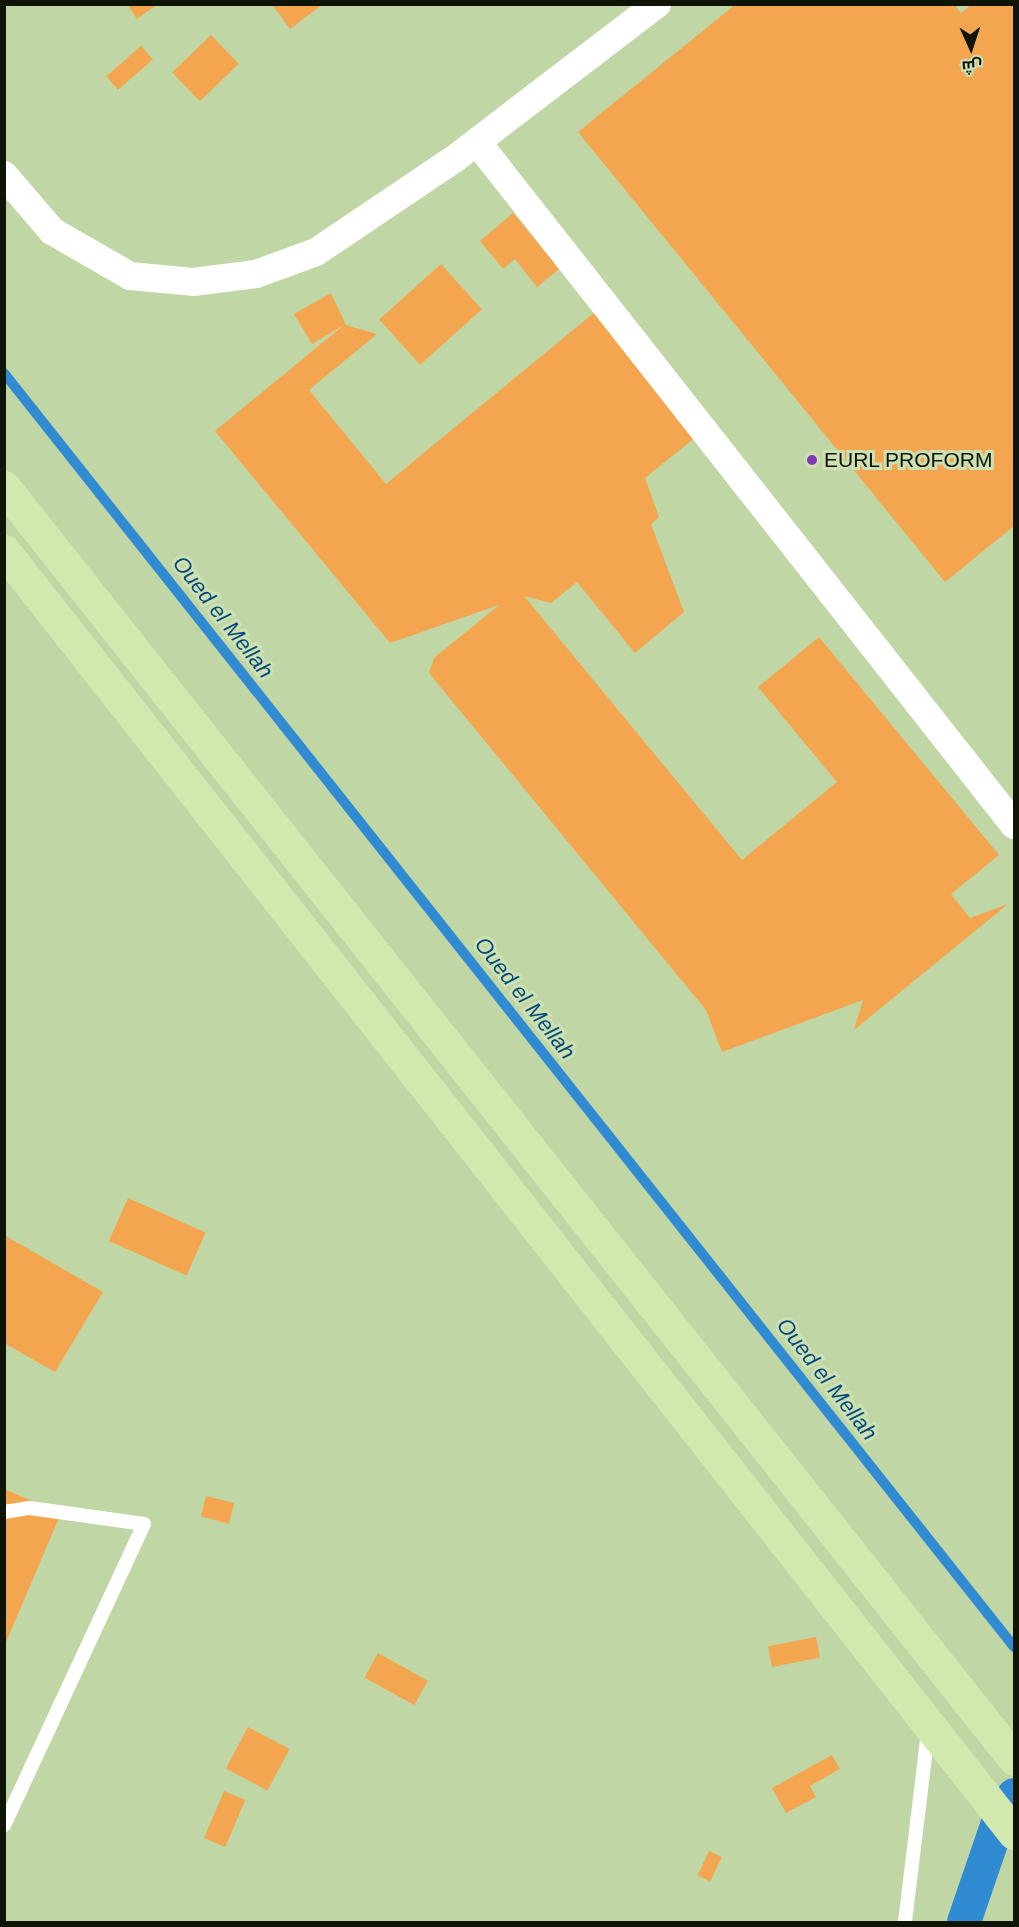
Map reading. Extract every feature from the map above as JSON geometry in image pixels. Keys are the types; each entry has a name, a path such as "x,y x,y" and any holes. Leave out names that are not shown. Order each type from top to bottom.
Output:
{"main road":[{"path":"4,487 1014,1759"},
{"path":"4,551 1014,1833"}],"street":[{"path":"4,175 52,231 130,276 193,282 256,274 316,252 477,142 657,4"},
{"path":"477,142 1014,825"}],"lane":[{"path":"4,1512 30,1508 144,1524 4,1825"},
{"path":"905,1923 929,1725"}],"shaded area":[{"path":"5,5 1014,5 1014,1922 5,1922"}],"building":[{"path":"127,4 158,4 137,19"},
{"path":"272,4 323,4 290,29"},
{"path":"736,4 954,4 961,13 972,4 1014,4 1014,526 945,582 578,132"},
{"path":"211,35 239,64 200,101 172,73"},
{"path":"141,46 153,60 118,90 106,76"},
{"path":"513,213 559,269 537,287 515,259 503,269 480,241"},
{"path":"441,264 482,309 420,365 379,320"},
{"path":"331,293 346,325 377,334 309,390 386,484 595,312 697,436 645,478 659,517 651,524 684,612 635,653 577,582 551,603 524,596 742,860 837,782 758,687 819,637 999,855 951,894 970,918 1008,904 854,1030 863,1000 722,1052 706,1010 429,673 434,658 499,605 390,643 215,431 344,325 312,344 294,314"},
{"path":"128,1198 206,1233 187,1276 109,1241"},
{"path":"4,1235 103,1292 55,1372 4,1343"},
{"path":"4,1489 61,1513 4,1647"},
{"path":"206,1496 234,1503 229,1523 201,1516"},
{"path":"816,1637 820,1658 772,1667 768,1646"},
{"path":"378,1653 428,1681 414,1705 364,1677"},
{"path":"248,1727 289,1749 267,1791 226,1768"},
{"path":"832,1755 840,1769 810,1786 816,1797 786,1813 772,1788"},
{"path":"224,1791 245,1800 225,1847 204,1838"},
{"path":"709,1851 722,1857 710,1881 698,1875"}],"waterway":[{"name":"Oued el Mellah","path":"4,373 1014,1647"},
{"path":"964,1922 1002,1811 1014,1795"}],"place":[{"name":"EURL PROFORM","path":"812,460"}]}
